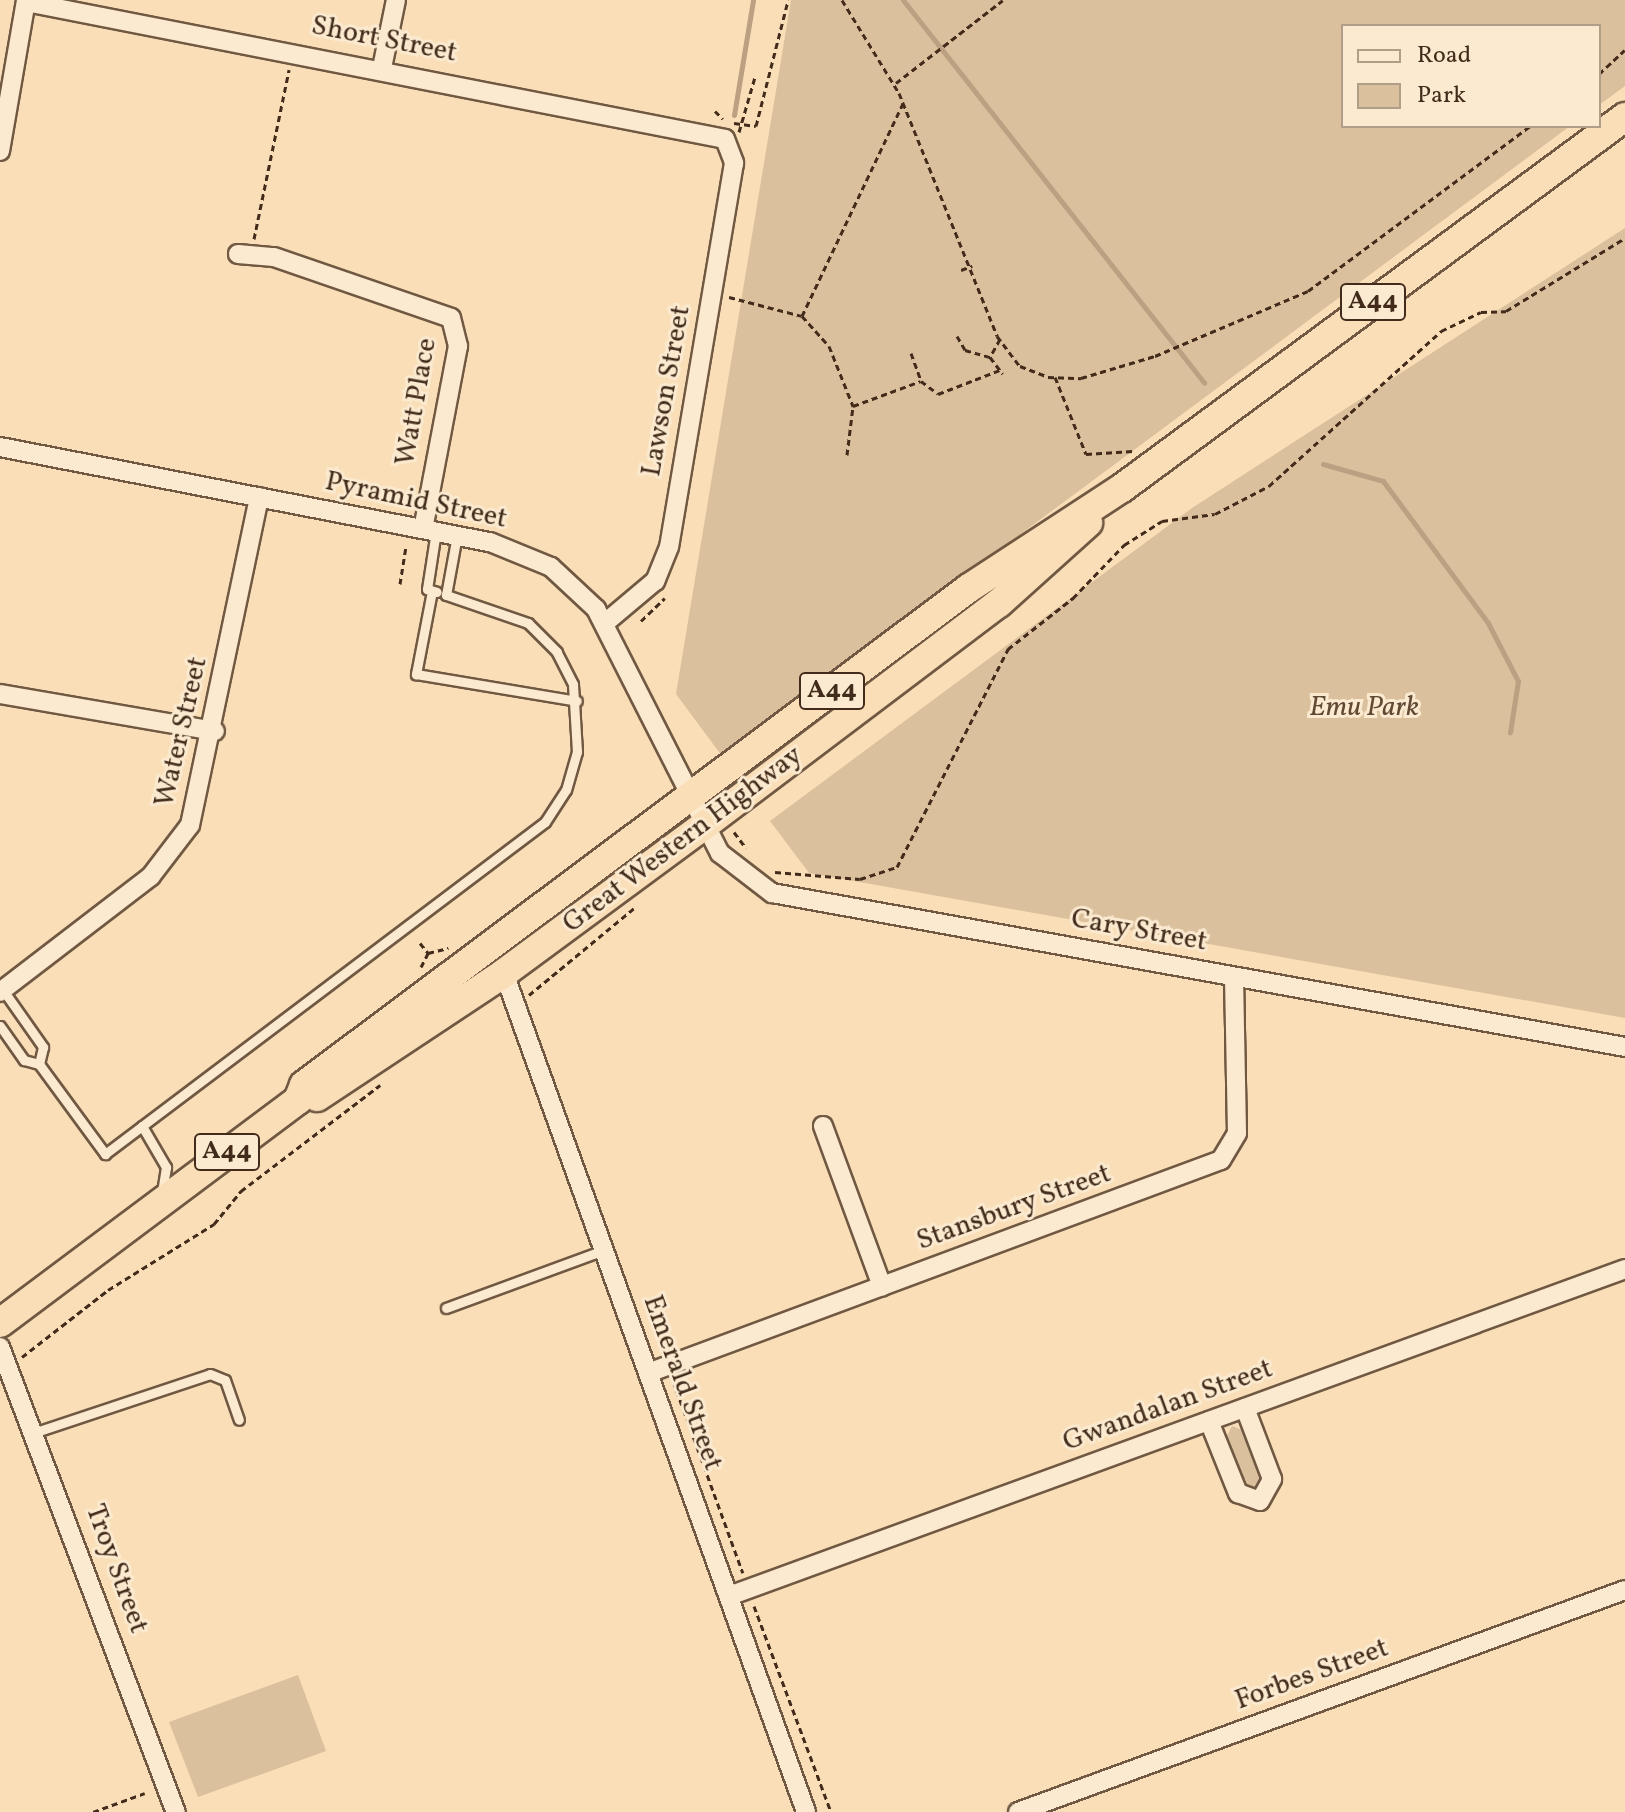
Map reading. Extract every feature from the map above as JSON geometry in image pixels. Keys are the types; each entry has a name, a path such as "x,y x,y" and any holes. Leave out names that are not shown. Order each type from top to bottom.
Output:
{"highway":[{"name":"Great Western Highway","path":"0,1323 298,1100 304,1085 969,588 1122,488 1625,117"},
{"name":"Great Western Highway","path":"298,1100 313,1100 717,828 999,603 1122,488"}],"street":[{"path":"382,68 396,0"},
{"path":"0,151 26,1"},
{"name":"Short Street","path":"26,1 710,132 728,142"},
{"name":"Lawson Street","path":"605,623 655,581 669,547 734,163 728,142"},
{"name":"Watt Place","path":"244,255 434,306 451,318 458,346 430,530"},
{"name":"Pyramid Street","path":"0,447 457,535 551,567 605,623 694,794"},
{"name":"Water Street","path":"1,991 165,862 198,804 215,731 259,497"},
{"path":"0,694 215,731"},
{"name":"Cary Street","path":"694,794 717,828 730,865 772,893 1625,1047"},
{"name":"Emerald Street","path":"504,973 806,1812"},
{"name":"Stansbury Street","path":"648,1373 1229,1154 1237,1133 1234,977"},
{"path":"823,1126 882,1286"},
{"name":"Gwandalan Street","path":"729,1596 1625,1269"},
{"name":"Troy Street","path":"0,1347 36,1432 176,1812"},
{"path":"1209,1421 1238,1493 1260,1501 1272,1479 1245,1408"},
{"name":"Forbes Street","path":"1018,1812 1625,1590"}],"lane":[{"path":"430,530 430,590 416,674 577,701"},
{"path":"446,595 457,535"},
{"path":"0,1026 24,1060 39,1064 105,1154 545,822 574,767 577,701 567,668 543,635 524,620 430,590"},
{"path":"1,991 43,1047 39,1064"},
{"path":"142,1126 167,1169 156,1205"},
{"path":"446,1308 604,1250"},
{"path":"36,1432 210,1374 225,1380 239,1420"}],"path":[{"path":"715,111 756,126 788,0"},
{"path":"842,0 895,85 1000,339 1020,366 1055,377 1081,378 1155,356 1308,291 1527,128"},
{"path":"895,85 945,40 1003,0"},
{"path":"1601,72 1625,50"},
{"path":"244,255 293,51"},
{"path":"728,142 744,124 755,77"},
{"path":"802,316 903,103"},
{"path":"767,870 860,879 897,867 1008,649 1073,598 1124,545 1162,521 1220,513 1269,486 1441,331 1481,312 1506,311 1625,238"},
{"path":"961,270 972,266"},
{"path":"729,297 802,316 829,346 853,406 847,455"},
{"path":"911,353 921,381 938,394 1001,372 990,357 965,350 957,336"},
{"path":"990,357 1000,339"},
{"path":"1055,377 1086,454 1133,451"},
{"path":"853,406 921,381"},
{"path":"400,584 406,548"},
{"path":"641,621 671,588"},
{"path":"717,828 751,857"},
{"path":"532,993 646,896"},
{"path":"420,943 428,953"},
{"path":"30,1351 214,1224 241,1191 384,1082"},
{"path":"673,1380 743,1577"},
{"path":"754,1606 831,1812"},
{"path":"93,1812 145,1793"}],"green space":[{"path":"791,0 1625,0 1625,86 1601,104 1601,24 1341,24 1341,128 1567,128 722,756 676,694"},
{"name":"Emu Park","path":"1625,228 1625,1018 809,873 770,821 1192,508"},
{"path":"1232,1426 1245,1431 1262,1479 1256,1491 1243,1486 1226,1438"},
{"path":"298,1675 326,1751 198,1797 169,1722"}],"waterway":[{"path":"734,115 753,0"},
{"path":"903,0 1204,383"},
{"path":"1323,464 1383,481 1488,623 1518,681 1510,732"}]}
